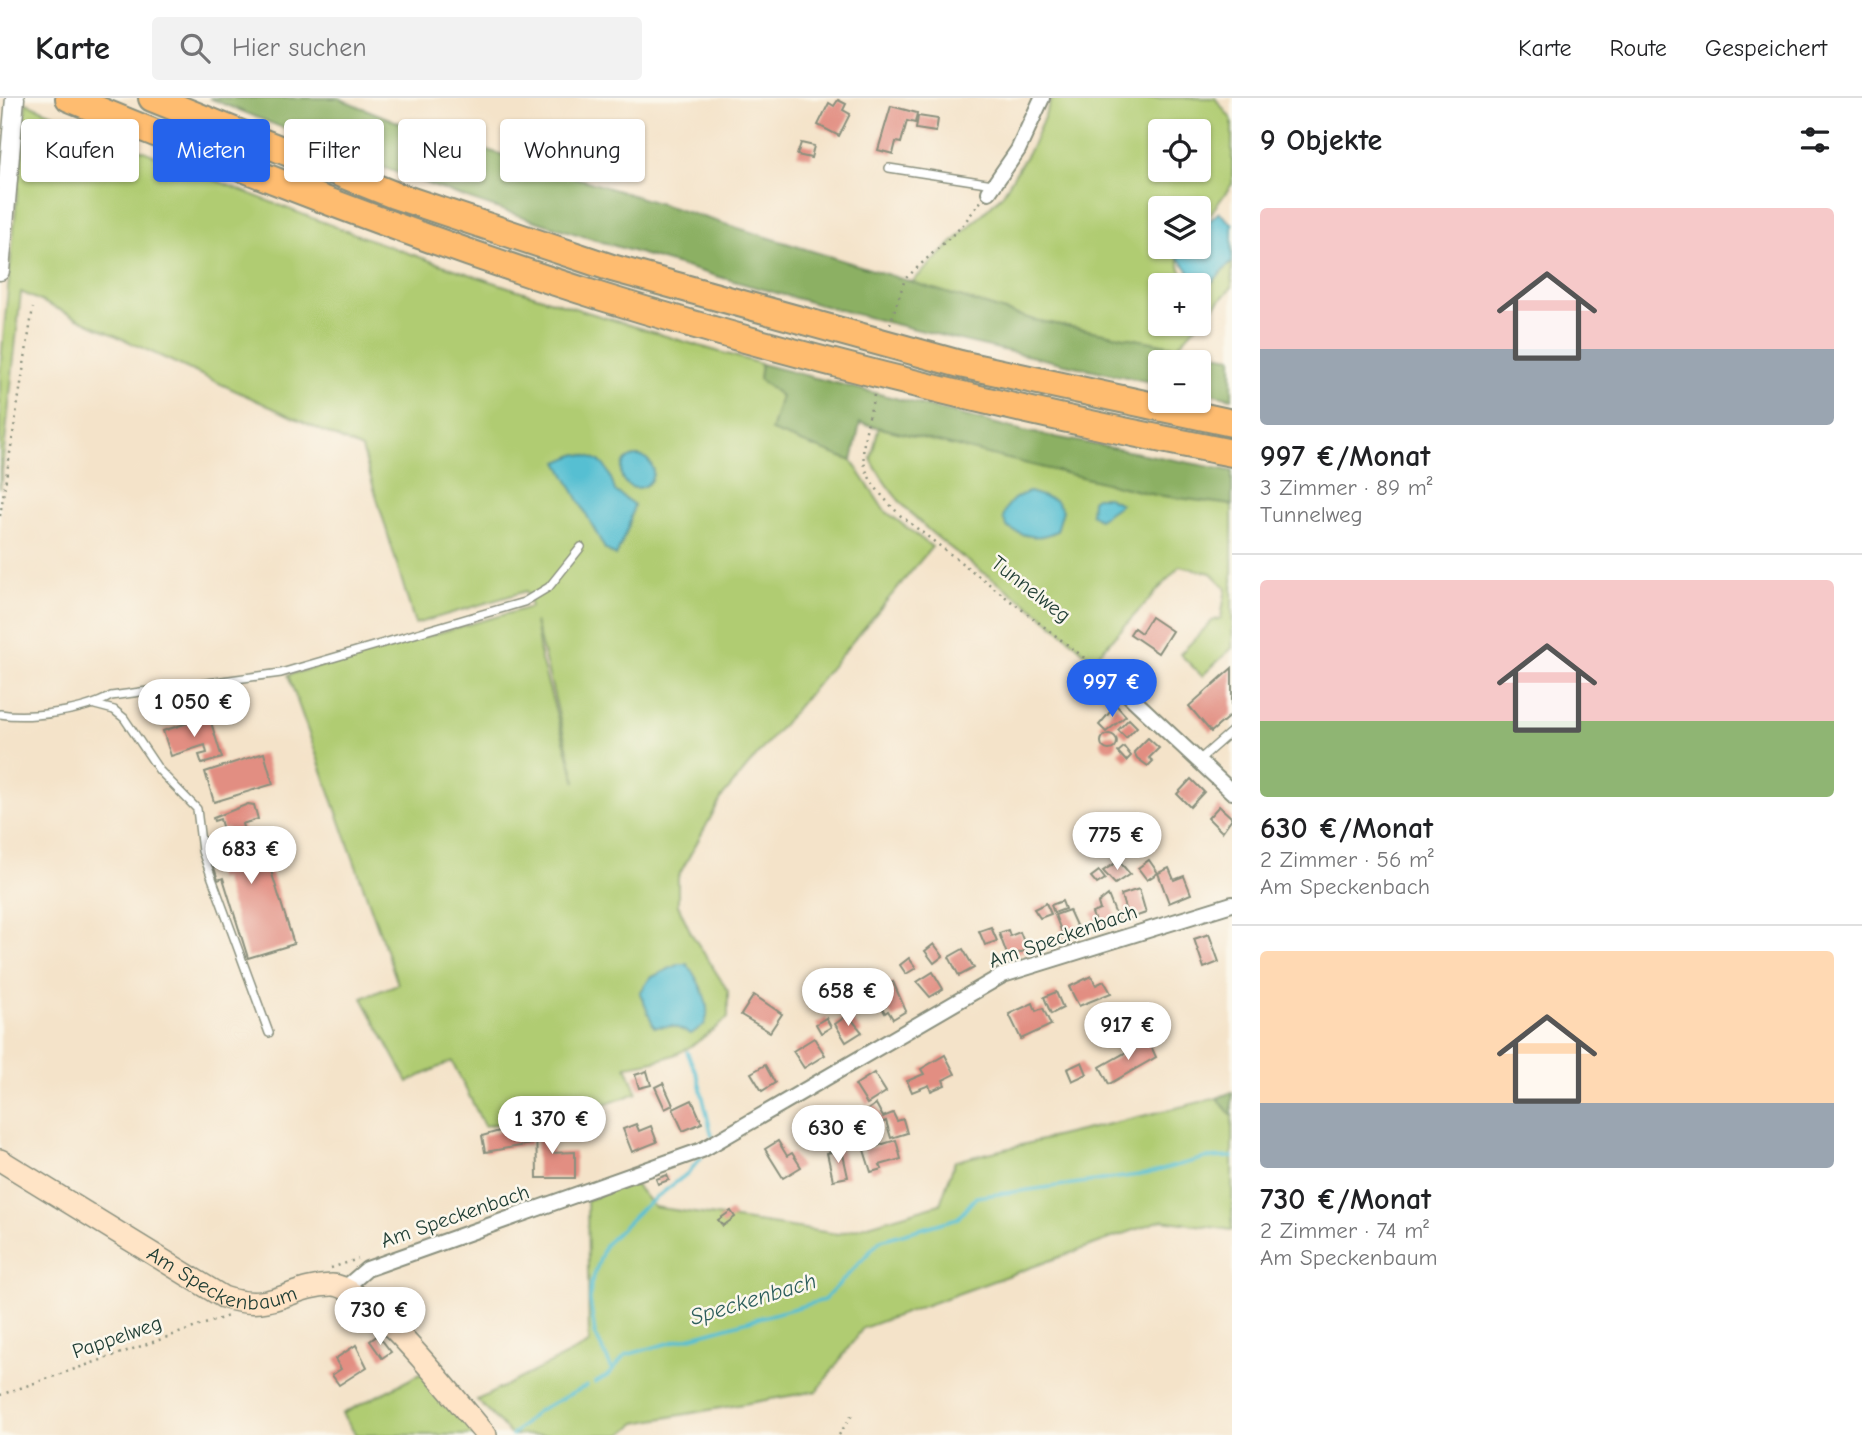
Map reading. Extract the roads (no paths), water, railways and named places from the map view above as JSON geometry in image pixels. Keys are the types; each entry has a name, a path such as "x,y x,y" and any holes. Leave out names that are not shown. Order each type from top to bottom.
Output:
{"highway":[{"path":"69,98 275,182 625,303 886,376 1059,418 1232,453"},
{"path":"152,98 394,195 612,268 960,364 1232,423"}],"main road":[{"name":"Am Speckenbaum","path":"0,1160 209,1290 240,1303 275,1301 323,1285 346,1287"},
{"path":"346,1287 366,1301 385,1320 486,1435"}],"street":[{"path":"991,188 1018,150 1042,98"},
{"path":"0,271 14,104"},
{"path":"1105,674 1232,792"},
{"name":"Am Speckenbach","path":"346,1287 367,1269 702,1150 1003,975 1232,904"}],"lane":[{"path":"889,168 991,188"},
{"path":"0,714 12,716 95,705 111,696 281,673 524,602 549,587 581,547"},
{"path":"95,705 114,710 124,718 159,770 197,809 202,851 269,1033"},
{"path":"1198,761 1232,731"}],"water":[{"path":"1219,212 1232,224 1232,262 1211,283 1211,273 1190,273 1180,259 1211,259 1211,219"},
{"path":"577,454 593,457 603,465 615,491 634,505 616,556 605,549 558,462"},
{"path":"637,456 648,461 653,472 648,483 637,488 626,483 621,472 626,461"},
{"path":"1029,492 1055,500 1063,510 1057,531 1044,536 1032,536 1008,528 1003,518 1009,504"},
{"path":"1096,497 1107,497 1121,504 1099,519 1091,514 1092,500"},
{"path":"679,964 687,964 700,985 706,1002 707,1018 704,1025 691,1034 673,1026 654,1027 640,993 650,978"}],"waterway":[{"path":"687,1052 698,1077 712,1136"},
{"name":"Speckenbach","path":"595,1383 607,1376 626,1355 824,1300 881,1240 958,1218 976,1197 1146,1174 1205,1158 1232,1157"},
{"path":"612,1369 595,1334 590,1300 591,1284 605,1245 640,1210 688,1173 701,1158"},
{"name":"Speckenbach","path":"512,1435 539,1410 587,1386"}]}
